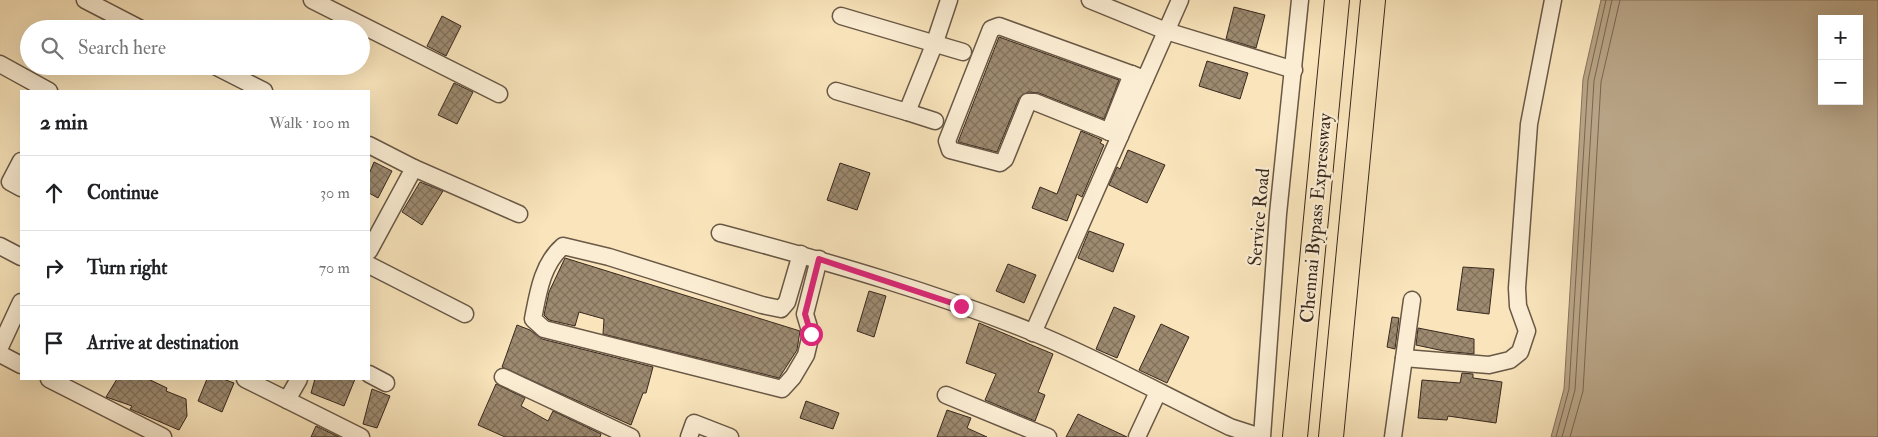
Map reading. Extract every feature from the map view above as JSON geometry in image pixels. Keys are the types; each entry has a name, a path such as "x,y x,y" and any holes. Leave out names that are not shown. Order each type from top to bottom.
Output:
{"highway":[{"name":"Chennai Bypass Expressway","path":"1295,437 1337,0"},
{"name":"Chennai Bypass Expressway","path":"1332,437 1373,0"}],"street":[{"path":"85,0 124,20"},
{"path":"312,0 352,20"},
{"path":"907,112 934,45 949,0"},
{"path":"1090,0 1166,31 1294,70"},
{"path":"1033,333 1139,77 1166,31 1180,0"},
{"name":"Service Road","path":"1261,437 1278,214 1300,0"},
{"path":"1404,358 1489,365 1510,360 1520,352 1526,331 1518,306 1517,288 1529,124 1553,0"},
{"path":"841,16 963,52"},
{"path":"1114,134 1035,102 1028,102 1005,159 1000,163 950,150 947,140 991,28 999,26 1139,77"},
{"path":"370,29 499,94"},
{"path":"0,64 47,90"},
{"path":"233,75 262,90"},
{"path":"836,91 935,121"},
{"path":"370,146 414,168 519,214"},
{"path":"10,182 20,163"},
{"path":"370,248 414,168"},
{"path":"720,233 819,259 961,306 1033,333 1158,392 1230,432 1261,437"},
{"path":"0,246 20,257"},
{"path":"801,254 787,302 781,309 762,305 609,256 562,246 552,255 539,286 533,320 544,329 782,389 793,377 806,355 811,334 805,314 819,259"},
{"path":"370,266 465,314"},
{"path":"1393,437 1412,300"},
{"path":"0,347 20,304"},
{"path":"0,354 20,364"},
{"path":"370,375 386,383"},
{"path":"503,377 631,437"},
{"path":"50,380 163,437"},
{"path":"247,380 361,437"},
{"path":"287,400 298,380"},
{"path":"1137,437 1158,392"},
{"path":"946,395 1048,437"},
{"path":"688,437 694,423 730,437"}],"water":[{"path":"1601,0 1878,0 1878,437 1551,437 1564,389 1583,79"}],"building":[{"path":"1234,7 1265,15 1256,48 1226,39"},
{"path":"442,16 461,26 446,56 427,46"},
{"path":"999,37 1119,80 1104,119 1039,93 1028,92 1019,98 997,152 958,142"},
{"path":"1207,61 1248,73 1240,99 1199,86"},
{"path":"454,83 473,92 457,124 438,115"},
{"path":"1081,131 1102,140 1100,143 1104,145 1082,197 1077,194 1067,221 1032,208 1040,187 1057,194"},
{"path":"1128,150 1165,165 1147,203 1109,185 1117,167 1120,169"},
{"path":"374,162 392,171 378,198 370,194 370,172"},
{"path":"840,163 870,173 857,210 827,200"},
{"path":"420,182 443,191 422,225 402,212"},
{"path":"1089,231 1124,244 1113,272 1078,258"},
{"path":"565,258 800,331 797,350 779,378 603,334 604,319 579,312 575,326 549,320 544,315 549,292"},
{"path":"1008,264 1036,275 1024,303 996,291"},
{"path":"1463,267 1494,269 1489,314 1457,310"},
{"path":"869,291 886,296 874,337 857,331"},
{"path":"1114,307 1135,316 1117,358 1096,349"},
{"path":"1392,317 1399,318 1395,349 1387,347"},
{"path":"979,323 1053,354 1038,392 1045,395 1035,421 985,400 996,374 966,363"},
{"path":"1161,324 1189,337 1167,383 1139,370"},
{"path":"517,325 530,330 542,339 653,367 646,393 643,393 631,425 502,367"},
{"path":"1418,328 1474,339 1474,354 1444,351 1416,345"},
{"path":"1462,373 1473,374 1473,378 1502,382 1496,423 1448,416 1447,420 1418,418 1422,380 1460,383"},
{"path":"116,380 150,380 167,388 166,391 186,399 187,416 179,430 130,409 132,406 106,397"},
{"path":"207,380 226,380 234,383 222,412 198,401"},
{"path":"315,380 355,380 344,406 311,393"},
{"path":"496,384 525,398 521,406 548,421 553,411 601,434 600,437 505,437 478,425"},
{"path":"372,389 390,396 377,428 363,424"},
{"path":"806,401 839,413 833,429 800,418"},
{"path":"947,410 971,418 967,428 987,437 937,437"},
{"path":"1078,414 1127,437 1066,437"},
{"path":"316,426 339,437 311,437"}],"route":[{"path":"811,334 805,314 819,259 961,306"}]}
